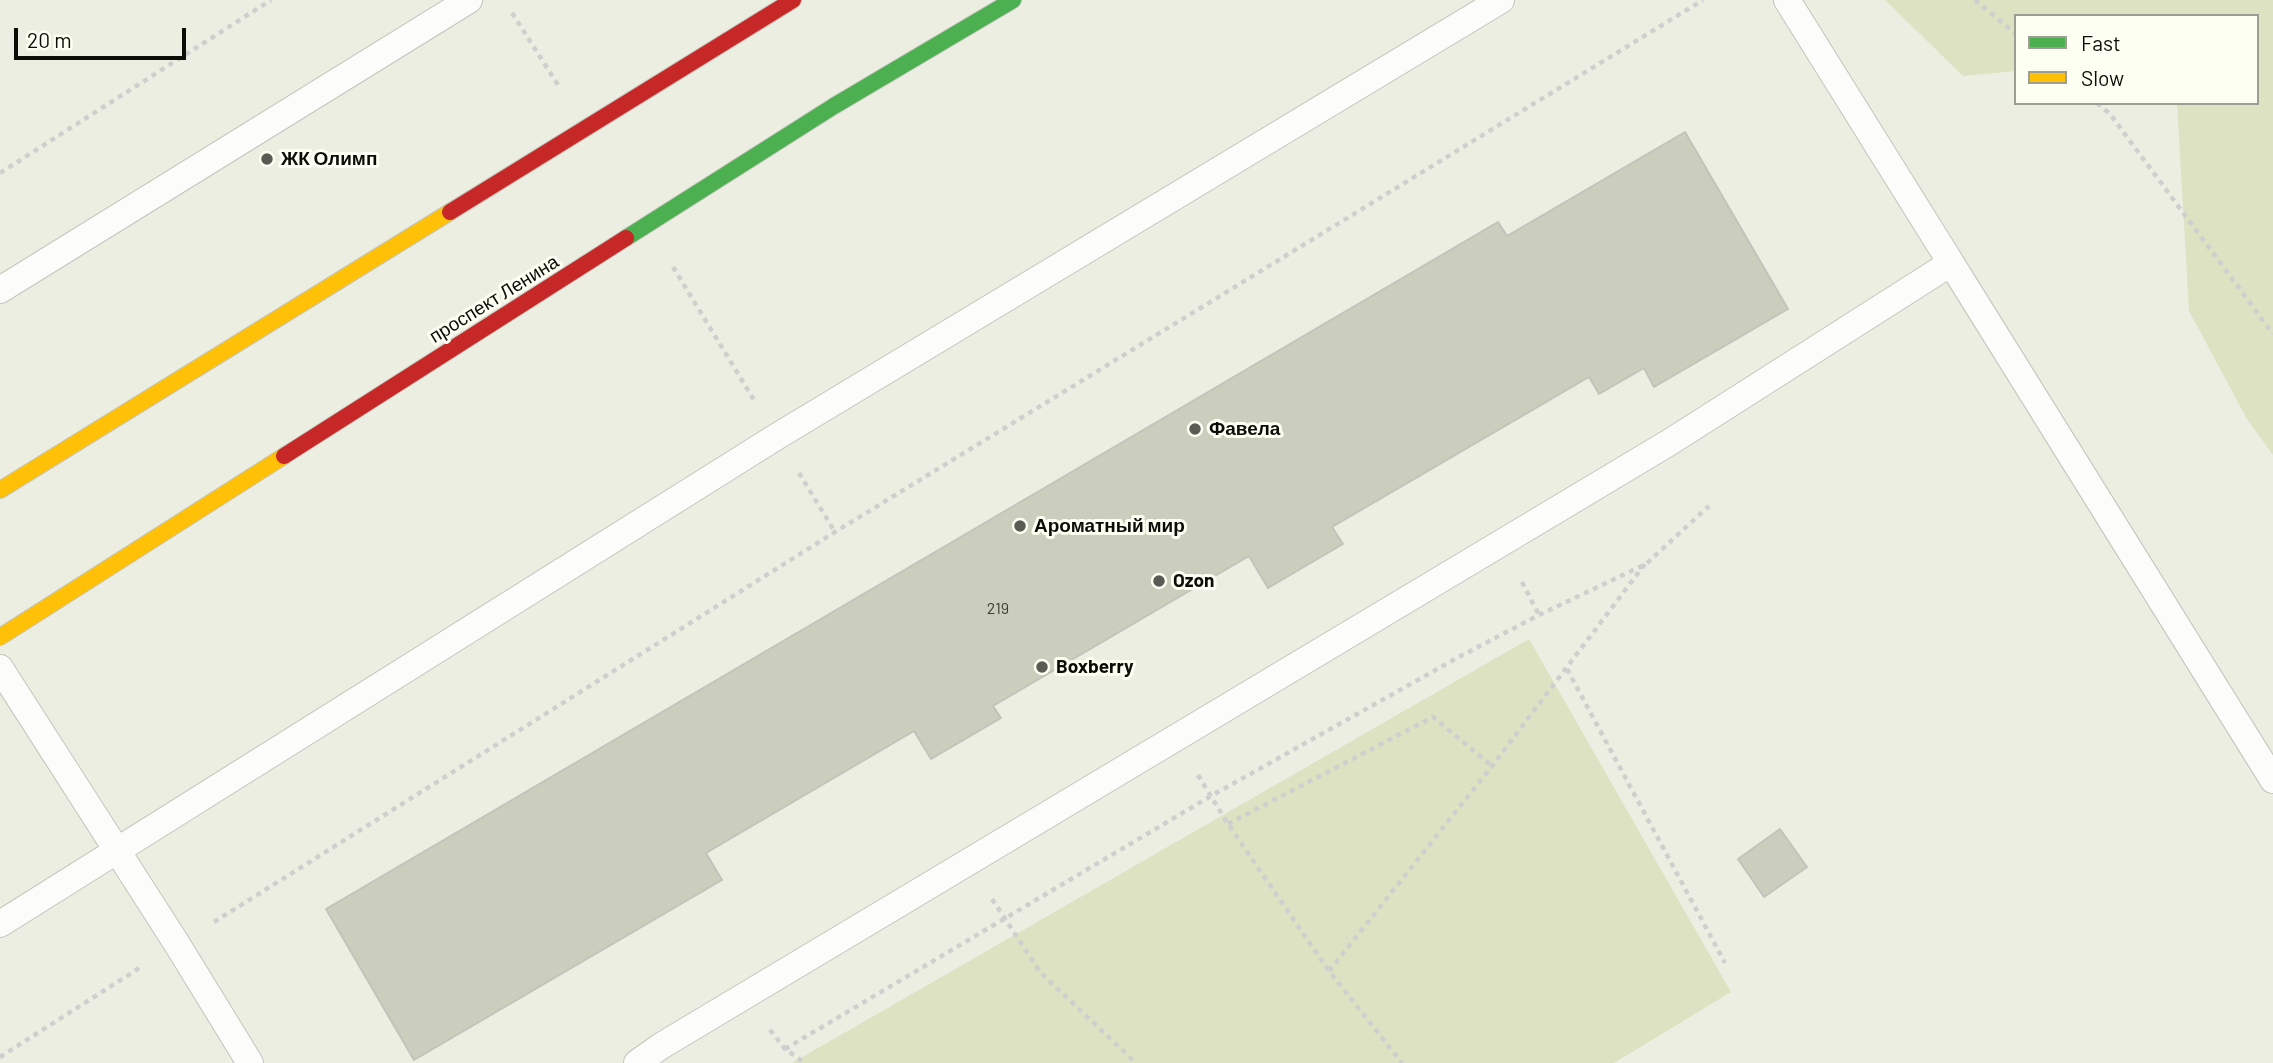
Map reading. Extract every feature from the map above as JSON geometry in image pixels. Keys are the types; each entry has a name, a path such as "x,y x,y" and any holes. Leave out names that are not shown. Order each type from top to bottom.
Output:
{"street":[{"path":"0,491 793,0"},
{"name":"проспект Ленина","path":"0,637 834,106 1013,0"}],"lane":[{"path":"0,290 469,0"},
{"path":"0,924 776,437 1502,0"},
{"path":"1787,0 2273,780"},
{"path":"637,1063 668,1054 970,861 1670,442 1951,263"},
{"path":"0,668 250,1063"}],"path":[{"path":"0,173 271,0"},
{"path":"0,1057 835,532 1703,0"},
{"path":"1975,0 2014,32"},
{"path":"2099,105 2110,114 2273,334"},
{"path":"1329,971 1492,766 1646,564 1709,506"},
{"path":"785,1049 1211,796 1457,658 1646,564"},
{"path":"1567,668 1725,963"},
{"path":"1228,824 1433,717 1492,766"},
{"path":"1174,739 1228,824 1329,971 1402,1063"},
{"path":"970,861 1004,920 1040,972 1136,1063"}],"green space":[{"path":"1885,0 2273,0 2273,455 2247,419 2189,311 2177,105 2259,105 2259,14 2014,14 2014,71 1963,76"},
{"path":"1529,639 1731,992 1614,1063 792,1063"}],"building":[{"path":"1685,132 1788,309 1654,387 1644,368 1599,394 1589,377 1332,527 1343,544 1268,588 1249,556 993,706 1001,718 931,759 914,731 706,853 722,880 414,1060 326,909 1498,222 1507,236"},
{"path":"1780,829 1807,867 1764,897 1738,859"}],"traffic: fast":[{"path":"626,238 834,106 1013,0"}],"traffic: slow":[{"path":"0,490 450,212"},
{"path":"0,637 284,456"}],"traffic: jam":[{"path":"450,212 793,0"},
{"path":"284,456 626,238"}],"place":[{"name":"ЖК Олимп","path":"267,159"},
{"name":"Фавела","path":"1195,429"},
{"name":"Ароматный мир","path":"1020,526"},
{"name":"Ozon","path":"1159,581"},
{"name":"Boxberry","path":"1042,667"}]}
